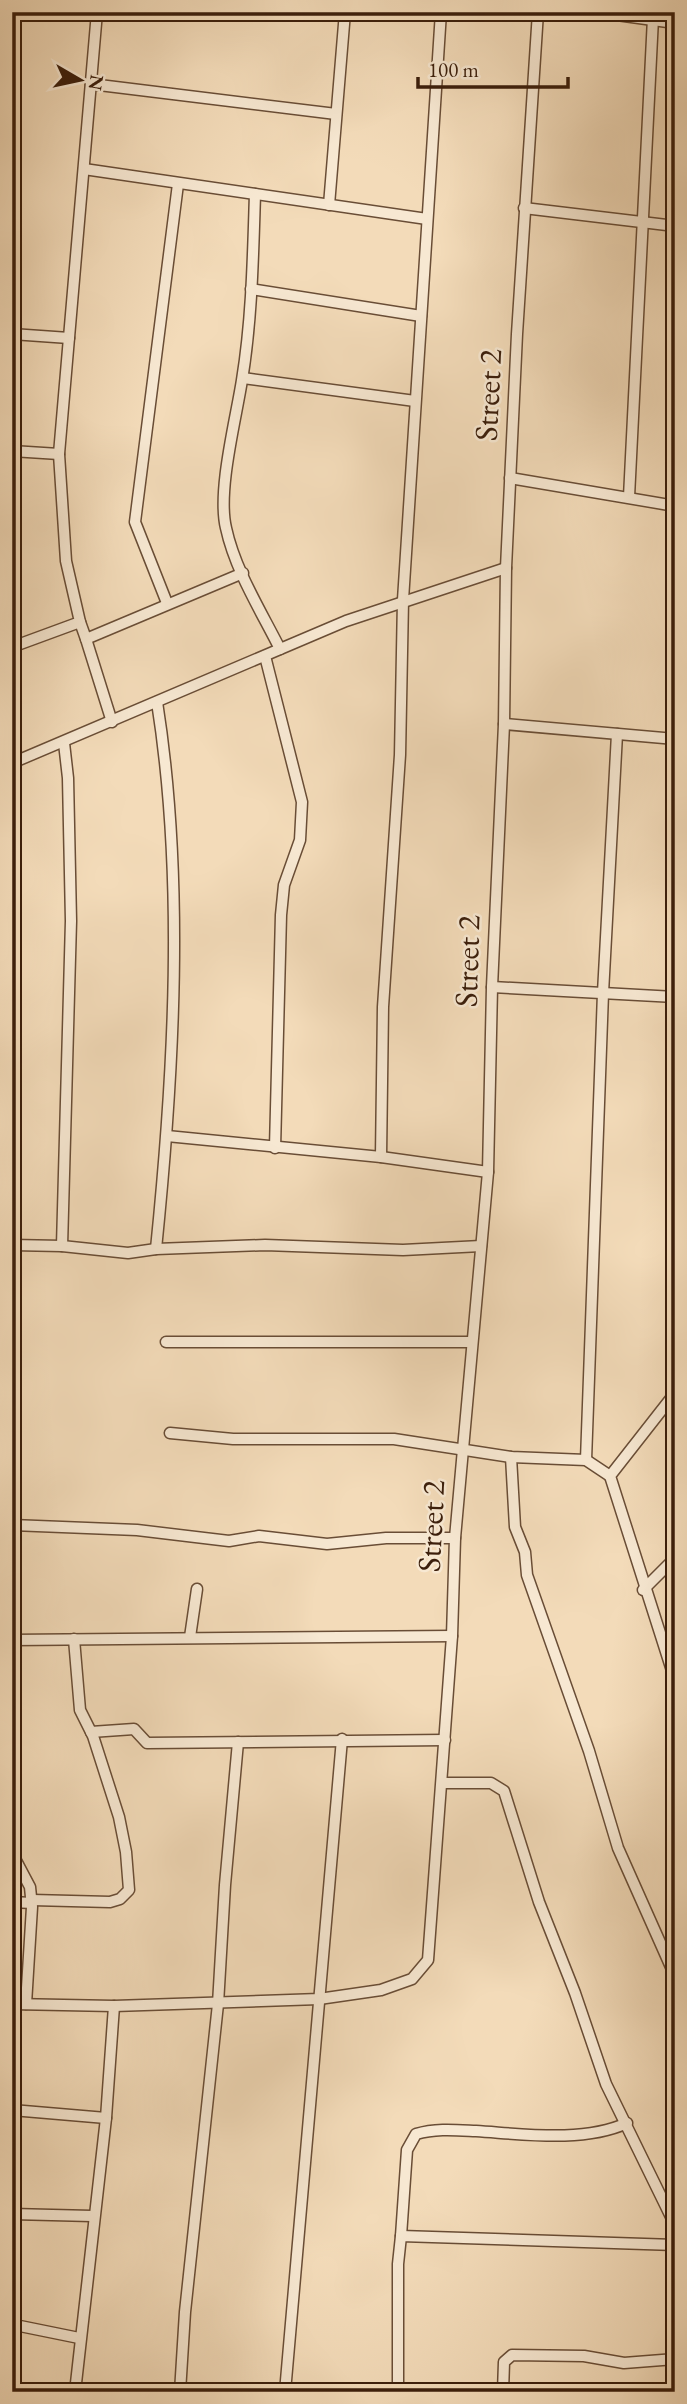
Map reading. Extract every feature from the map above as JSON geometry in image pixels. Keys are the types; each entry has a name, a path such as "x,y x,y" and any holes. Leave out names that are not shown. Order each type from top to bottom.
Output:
{"street":[{"path":"97,12 60,454 66,561 80,622 112,722"},
{"path":"329,205 345,12"},
{"path":"382,1157 383,1007 400,755 403,600 441,12"},
{"name":"Street 2","path":"12,2004 114,2006 319,1999 381,1990 412,1979 428,1960 452,1636 454,1538 488,1172 492,987 504,723 506,568 524,208 538,12"},
{"path":"617,13 675,21"},
{"path":"629,497 653,18"},
{"path":"91,84 336,114"},
{"path":"84,169 427,219"},
{"path":"167,603 135,522 178,184"},
{"path":"255,194 251,289 243,378 229,454 225,524 243,573 280,649"},
{"path":"524,208 675,226"},
{"path":"251,289 421,317"},
{"path":"12,334 69,338"},
{"path":"243,378 415,401"},
{"path":"12,451 60,454"},
{"path":"510,478 675,506"},
{"path":"12,763 280,649 403,600 506,568"},
{"path":"86,639 243,573"},
{"path":"12,647 80,622"},
{"path":"265,656 302,802 302,822 282,897 275,1148"},
{"path":"156,1249 167,1136 173,863 167,765 157,702"},
{"path":"504,723 675,739"},
{"path":"586,1460 603,993 617,734"},
{"path":"62,1246 66,1198 71,921 68,778 64,743"},
{"path":"492,987 675,997"},
{"path":"167,1136 382,1157 488,1172"},
{"path":"12,1245 62,1246 107,1253 265,1245 403,1251 481,1246"},
{"path":"166,1342 472,1342"},
{"path":"610,1476 675,1393"},
{"path":"170,1433 233,1439 394,1439 462,1447 512,1457 586,1460 610,1476 643,1590 675,1681"},
{"path":"512,1457 515,1527 525,1552 527,1575 589,1751 618,1848 675,1976"},
{"path":"12,1525 137,1530 229,1541 259,1536 327,1544 386,1538 454,1538"},
{"path":"643,1590 675,1558"},
{"path":"190,1637 197,1590"},
{"path":"12,1640 452,1636"},
{"path":"12,1902 110,1902 120,1899 129,1890 126,1852 119,1817 91,1732 80,1710 74,1639"},
{"path":"91,1732 134,1728 147,1743 445,1740"},
{"path":"285,2392 342,1739"},
{"path":"180,2392 185,2312 218,2004 238,1742"},
{"path":"442,1783 491,1783 504,1791 539,1902 575,1993 606,2084 675,2225"},
{"path":"12,1853 24,1871 32,1902 26,2004"},
{"path":"75,2392 106,2118 114,2006"},
{"path":"12,2110 106,2118"},
{"path":"398,2392 398,2264 407,2151 416,2134 443,2130 600,2132 626,2123"},
{"path":"12,2214 93,2216"},
{"path":"401,2236 675,2245"},
{"path":"20,2326 79,2338"},
{"path":"503,2392 504,2362 506,2357 513,2355 584,2356 624,2363 675,2359"}]}
